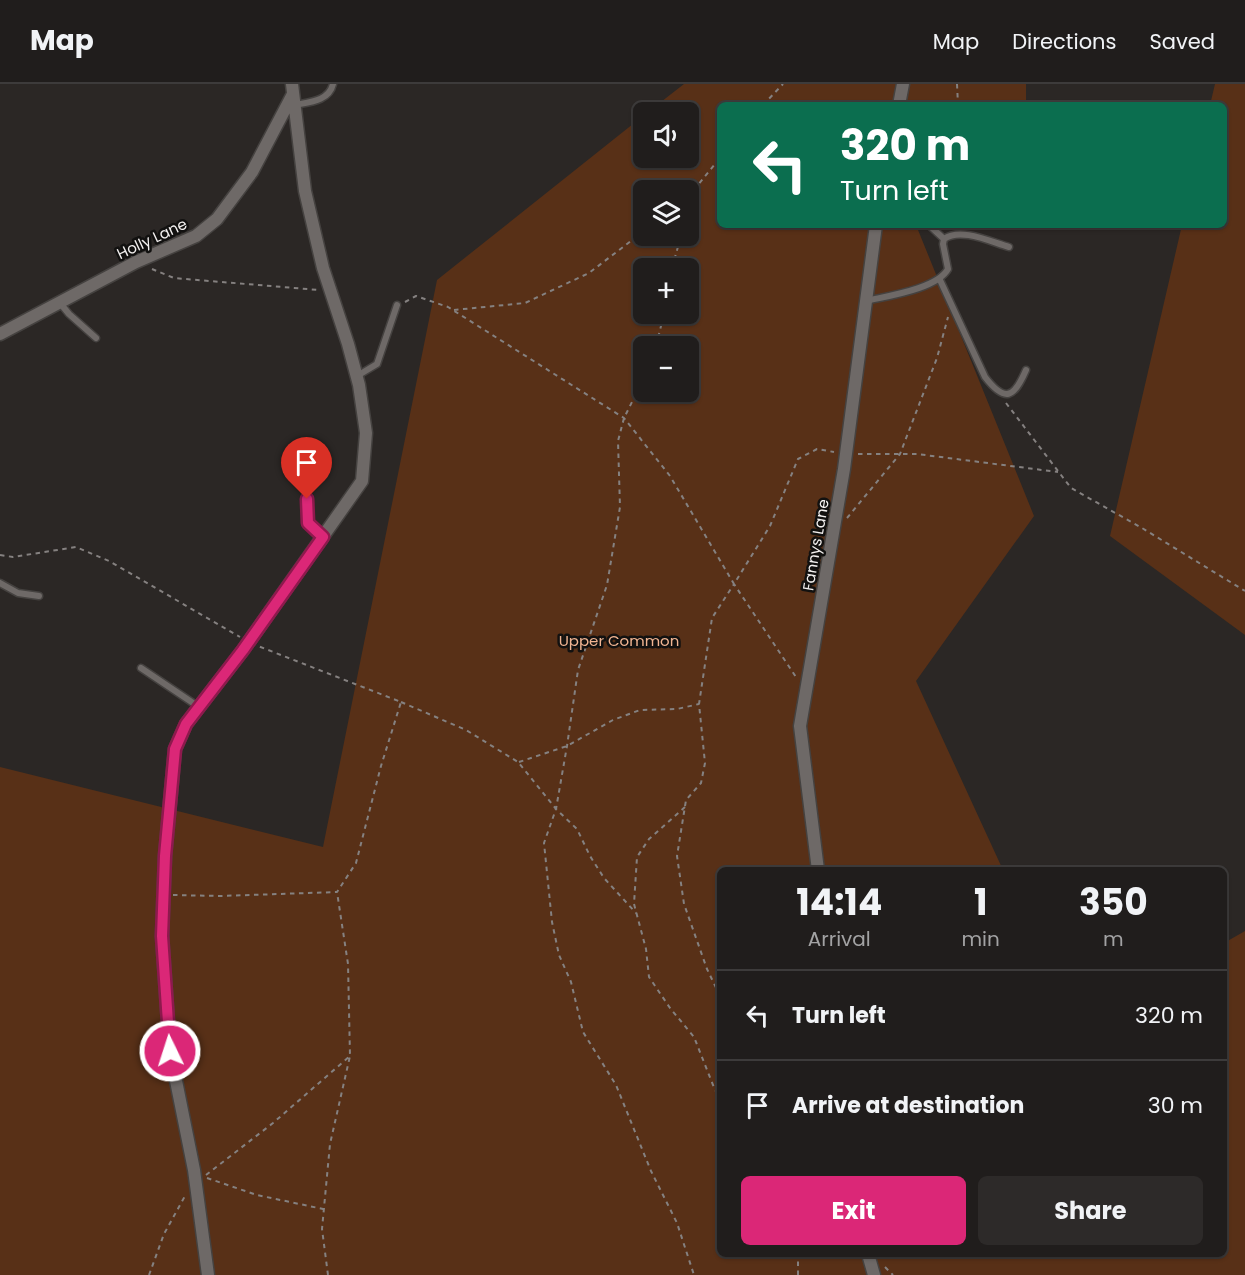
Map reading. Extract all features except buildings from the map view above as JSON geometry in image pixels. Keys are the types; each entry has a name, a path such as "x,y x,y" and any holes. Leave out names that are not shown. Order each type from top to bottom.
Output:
{"street":[{"path":"900,102 903,84"},
{"name":"Holly Lane","path":"0,334 136,262 196,236 217,219 252,172 293,95"},
{"path":"208,1275 196,1183 170,1051 162,936 165,856 175,749 186,724 248,642 362,481 366,433 357,376 323,268 305,191 293,95"},
{"name":"Fannys Lane","path":"818,867 800,726 846,454 876,228"},
{"path":"869,1257 874,1275"}],"lane":[{"path":"293,95 322,99 329,95 333,84"},
{"path":"865,301 940,280 948,269 944,239 932,228"},
{"path":"944,239 956,234 1009,247"},
{"path":"940,280 985,377 998,391 1002,394 1011,393 1018,388 1026,370"},
{"path":"60,302 69,314 96,338"},
{"path":"357,376 377,364 397,305"},
{"path":"307,499 308,523 323,537"},
{"path":"0,583 18,592 39,596"},
{"path":"141,668 199,707"}],"path":[{"path":"766,102 783,84"},
{"path":"957,84 958,102"},
{"path":"699,186 717,162"},
{"path":"454,310 525,303 589,273 633,239"},
{"path":"136,262 174,278 330,291"},
{"path":"397,305 416,296 454,310 624,418 670,476 734,584 806,692"},
{"path":"847,518 900,454 937,358 951,305"},
{"path":"998,391 1010,411 1071,488 1245,591"},
{"path":"633,400 624,418 618,441 620,507 607,585 578,670 556,809 544,843 552,922 559,955 571,982 583,1032 616,1085 651,1171 677,1223 694,1275"},
{"path":"717,989 684,904 677,856 686,800 701,783 705,763 699,704 712,618 770,525 798,459 817,449 846,454 917,454 1058,472"},
{"path":"0,555 12,557 76,547 129,572 248,642 466,730 518,762 556,809 577,829 604,878 637,914"},
{"path":"328,1275 322,1228 330,1144 350,1056 348,964 337,892 356,863 381,766 401,702"},
{"path":"518,762 567,746 613,720 640,710 677,709 699,704"},
{"path":"685,807 649,838 637,857 634,904 646,949 649,977 670,1008 694,1037 717,1092"},
{"path":"165,894 220,896 337,892"},
{"path":"324,1209 257,1195 204,1177 273,1123 350,1056"},
{"path":"149,1275 164,1234 182,1200 196,1183"},
{"path":"798,1257 798,1275"}],"green space":[{"name":"Upper Common","path":"684,84 1026,84 1026,102 717,102 717,228 917,228 1034,516 916,681 1002,867 717,867 717,1257 1227,1257 1227,941 1245,931 1245,1275 0,1275 0,767 323,847 437,280 633,124 633,168 699,168 699,102 661,102"},
{"path":"1215,84 1245,84 1245,635 1110,536 1181,228 1227,228 1227,102 1211,102"}],"route":[{"path":"170,1051 162,936 165,856 175,749 186,724 243,650 323,537 308,523 307,499"}]}
